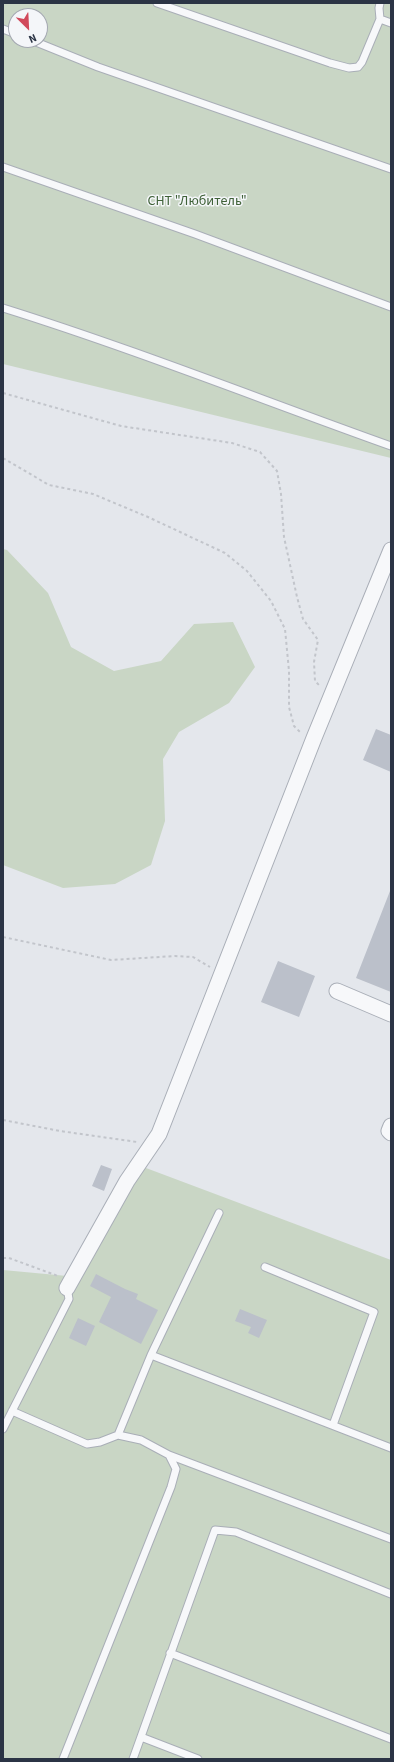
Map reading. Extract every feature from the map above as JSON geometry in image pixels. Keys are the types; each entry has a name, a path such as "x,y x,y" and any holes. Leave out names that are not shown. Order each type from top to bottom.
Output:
{"street":[{"path":"69,1285 123,1188 159,1134 314,738 391,550"},
{"path":"337,991 391,1014"},
{"path":"391,1126 389,1131 391,1133"}],"lane":[{"path":"157,3 350,68 358,67 362,62 380,19 380,3"},
{"path":"380,19 391,23"},
{"path":"48,47 98,67 391,170"},
{"path":"3,167 195,234 391,307"},
{"path":"3,308 193,372 234,389 391,446"},
{"path":"118,1435 151,1355 219,1213"},
{"path":"265,1267 374,1312 333,1425"},
{"path":"3,1429 69,1299 69,1285"},
{"path":"151,1355 391,1448"},
{"path":"12,1411 88,1444 100,1442 118,1435 141,1440 169,1455 391,1539"},
{"path":"63,1759 171,1487 176,1469 169,1455"},
{"path":"132,1759 215,1530 236,1532 391,1594"},
{"path":"170,1653 391,1739"},
{"path":"141,1736 198,1759"}],"path":[{"path":"3,393 121,426 232,443 260,452 277,470 281,494 284,537 297,597 303,619 318,640 314,662 315,681 331,696"},
{"path":"3,458 49,485 93,494 148,517 225,553 247,571 271,601 285,629 289,671 289,707 294,726 302,733 314,738"},
{"path":"3,937 111,960 175,956 193,957 221,973"},
{"path":"3,1120 60,1131 152,1145"},
{"path":"3,1258 9,1258 45,1270 69,1285"}],"green space":[{"name":"СНТ \"Любитель\"","path":"3,3 391,3 391,458 3,364"},
{"path":"3,549 7,550 48,593 71,647 114,671 161,661 194,624 233,622 255,667 229,703 179,732 163,759 165,821 151,865 115,884 63,888 3,865"},
{"path":"138,1165 391,1260 391,1759 3,1759 3,1270 78,1277"}],"building":[{"path":"376,729 391,735 391,772 363,760"},
{"path":"391,891 391,992 356,978"},
{"path":"278,961 315,976 299,1017 261,1002"},
{"path":"101,1165 112,1169 104,1191 92,1186"},
{"path":"96,1274 138,1294 136,1299 158,1310 141,1344 99,1322 111,1297 90,1286"},
{"path":"240,1309 267,1320 259,1338 248,1333 251,1327 235,1321"},
{"path":"78,1318 95,1326 86,1346 69,1338"}]}
